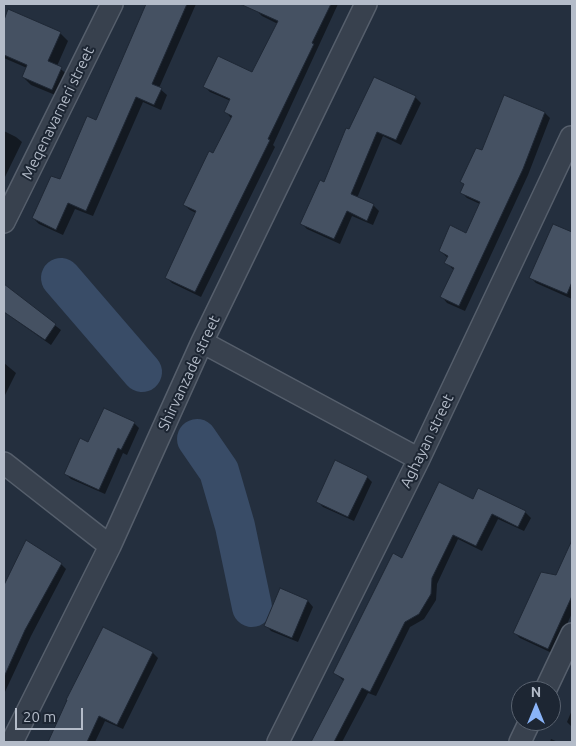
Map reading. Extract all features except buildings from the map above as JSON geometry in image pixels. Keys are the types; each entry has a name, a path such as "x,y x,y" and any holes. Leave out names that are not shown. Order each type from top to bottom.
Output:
{"street":[{"name":"Meqenavarneri street","path":"4,222 112,4"},
{"name":"Shirvanzade street","path":"12,742 110,546 202,342 366,4"},
{"name":"Aghayan street","path":"278,742 419,459 571,137"},
{"path":"202,342 419,459"},
{"path":"4,463 110,546"},
{"path":"550,681 572,634"}],"waterway":[{"path":"61,278 142,372"},
{"path":"197,439 219,471 235,526 252,607"}]}
